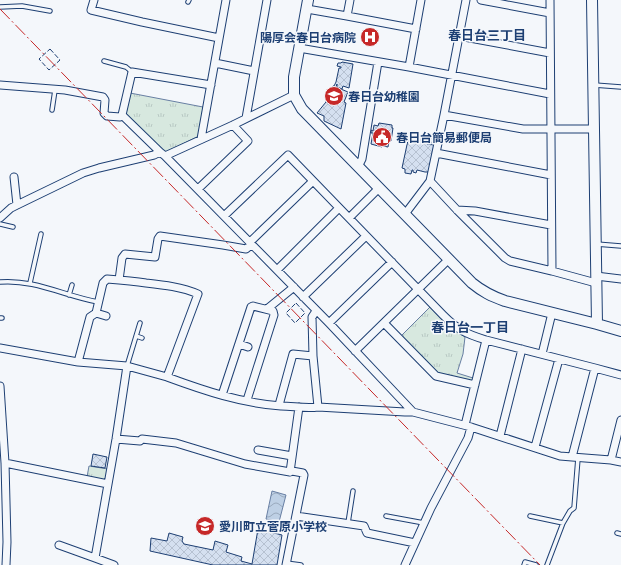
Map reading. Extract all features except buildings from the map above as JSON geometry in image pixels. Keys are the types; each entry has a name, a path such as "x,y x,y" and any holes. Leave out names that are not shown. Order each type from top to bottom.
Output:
{"street":[{"path":"94,0 91,10 219,38"},
{"path":"201,139 226,0"},
{"path":"246,118 267,0"},
{"path":"347,16 350,0"},
{"path":"409,67 421,0"},
{"path":"405,214 430,181 466,0"},
{"path":"481,0 550,13"},
{"path":"550,0 552,271"},
{"path":"592,0 597,324"},
{"path":"416,29 347,16 308,4 294,77 294,95 302,109 472,283 481,290 505,301 621,331"},
{"path":"459,36 550,53"},
{"path":"299,48 550,94"},
{"path":"358,167 362,159 378,62"},
{"path":"215,63 254,70"},
{"path":"122,116 132,72 211,85"},
{"path":"0,85 55,90 103,97 105,100 104,113 107,116 122,116 163,154 329,323 413,412"},
{"path":"0,218 11,208 83,173 163,154 233,125 294,95"},
{"path":"444,115 523,129 594,129"},
{"path":"198,189 248,141 233,125"},
{"path":"436,153 551,175"},
{"path":"224,216 288,155 418,289 462,331 486,340 621,375"},
{"path":"14,177 17,205"},
{"path":"430,181 457,210 505,258 510,261 596,279 621,279"},
{"path":"119,280 122,258 125,254 155,257 158,238 160,236 184,242 224,245 246,250 251,243 313,182"},
{"path":"349,218 379,188"},
{"path":"277,270 339,208"},
{"path":"457,210 475,211 551,225"},
{"path":"303,297 366,236"},
{"path":"355,351 449,259"},
{"path":"329,323 392,262"},
{"path":"78,362 90,317 96,313 103,283 107,280 119,280 167,288 186,289 201,294 167,377"},
{"path":"267,309 294,288"},
{"path":"222,396 251,307 253,306 267,309 273,312 274,315 247,400"},
{"path":"316,311 312,317 313,356 318,407"},
{"path":"96,313 106,316"},
{"path":"542,354 552,313"},
{"path":"384,323 436,376 475,386"},
{"path":"405,565 424,523 468,438 468,426 475,386 486,340"},
{"path":"239,344 248,347"},
{"path":"0,348 78,362 127,366 167,377 222,396 275,406 280,405 413,412 468,426 500,436 509,442 535,447 560,456 621,462"},
{"path":"500,436 522,349"},
{"path":"280,405 293,354 313,356"},
{"path":"535,447 559,359"},
{"path":"95,558 127,366"},
{"path":"575,457 595,368"},
{"path":"0,386 5,462 3,502 7,542 6,565"},
{"path":"290,472 299,407"},
{"path":"611,460 621,420"},
{"path":"116,438 140,441 142,439 176,444 245,464 303,473 304,475 286,564"},
{"path":"258,450 292,456"},
{"path":"5,462 108,484"},
{"path":"296,516 364,526 367,533 415,543"},
{"path":"59,545 114,565"}],"lane":[{"path":"0,7 22,6 50,11"},
{"path":"104,61 126,66 132,72"},
{"path":"593,85 621,87"},
{"path":"52,110 55,90"},
{"path":"0,224 13,227"},
{"path":"30,284 41,234"},
{"path":"35,239 40,240"},
{"path":"596,244 621,246"},
{"path":"0,282 21,282 98,302"},
{"path":"69,294 72,285"},
{"path":"127,366 140,323"},
{"path":"136,336 142,338"},
{"path":"547,565 563,523 570,511 574,508 575,457"},
{"path":"348,524 353,491"},
{"path":"386,516 424,523"},
{"path":"530,516 563,523"},
{"path":"536,523 537,517"},
{"path":"524,565 525,562 536,565"},
{"path":"286,564 301,565"}],"green space":[{"path":"130,93 203,107 199,136 164,153 126,114"},
{"path":"430,307 449,327 465,337 463,354 457,373 473,378 472,382 437,373 401,336"},
{"path":"89,466 108,469 107,479 104,481 87,477"}],"water":[{"path":"272,491 286,495 279,522 266,519"}],"fence":[{"path":"50,49 60,60 49,70 39,59 50,49"},
{"path":"296,303 305,313 295,323 286,313 296,303"}],"power":[{"path":"0,9 540,565"}],"place":[{"name":"陽厚会春日台病院","path":"370,37"},
{"name":"春日台幼稚園","path":"334,96"},
{"name":"春日台簡易郵便局","path":"382,137"},
{"name":"愛川町立菅原小学校","path":"205,526"}],"district":[{"name":"春日台三丁目","path":"487,35"},
{"name":"春日台一丁目","path":"470,327"}]}
